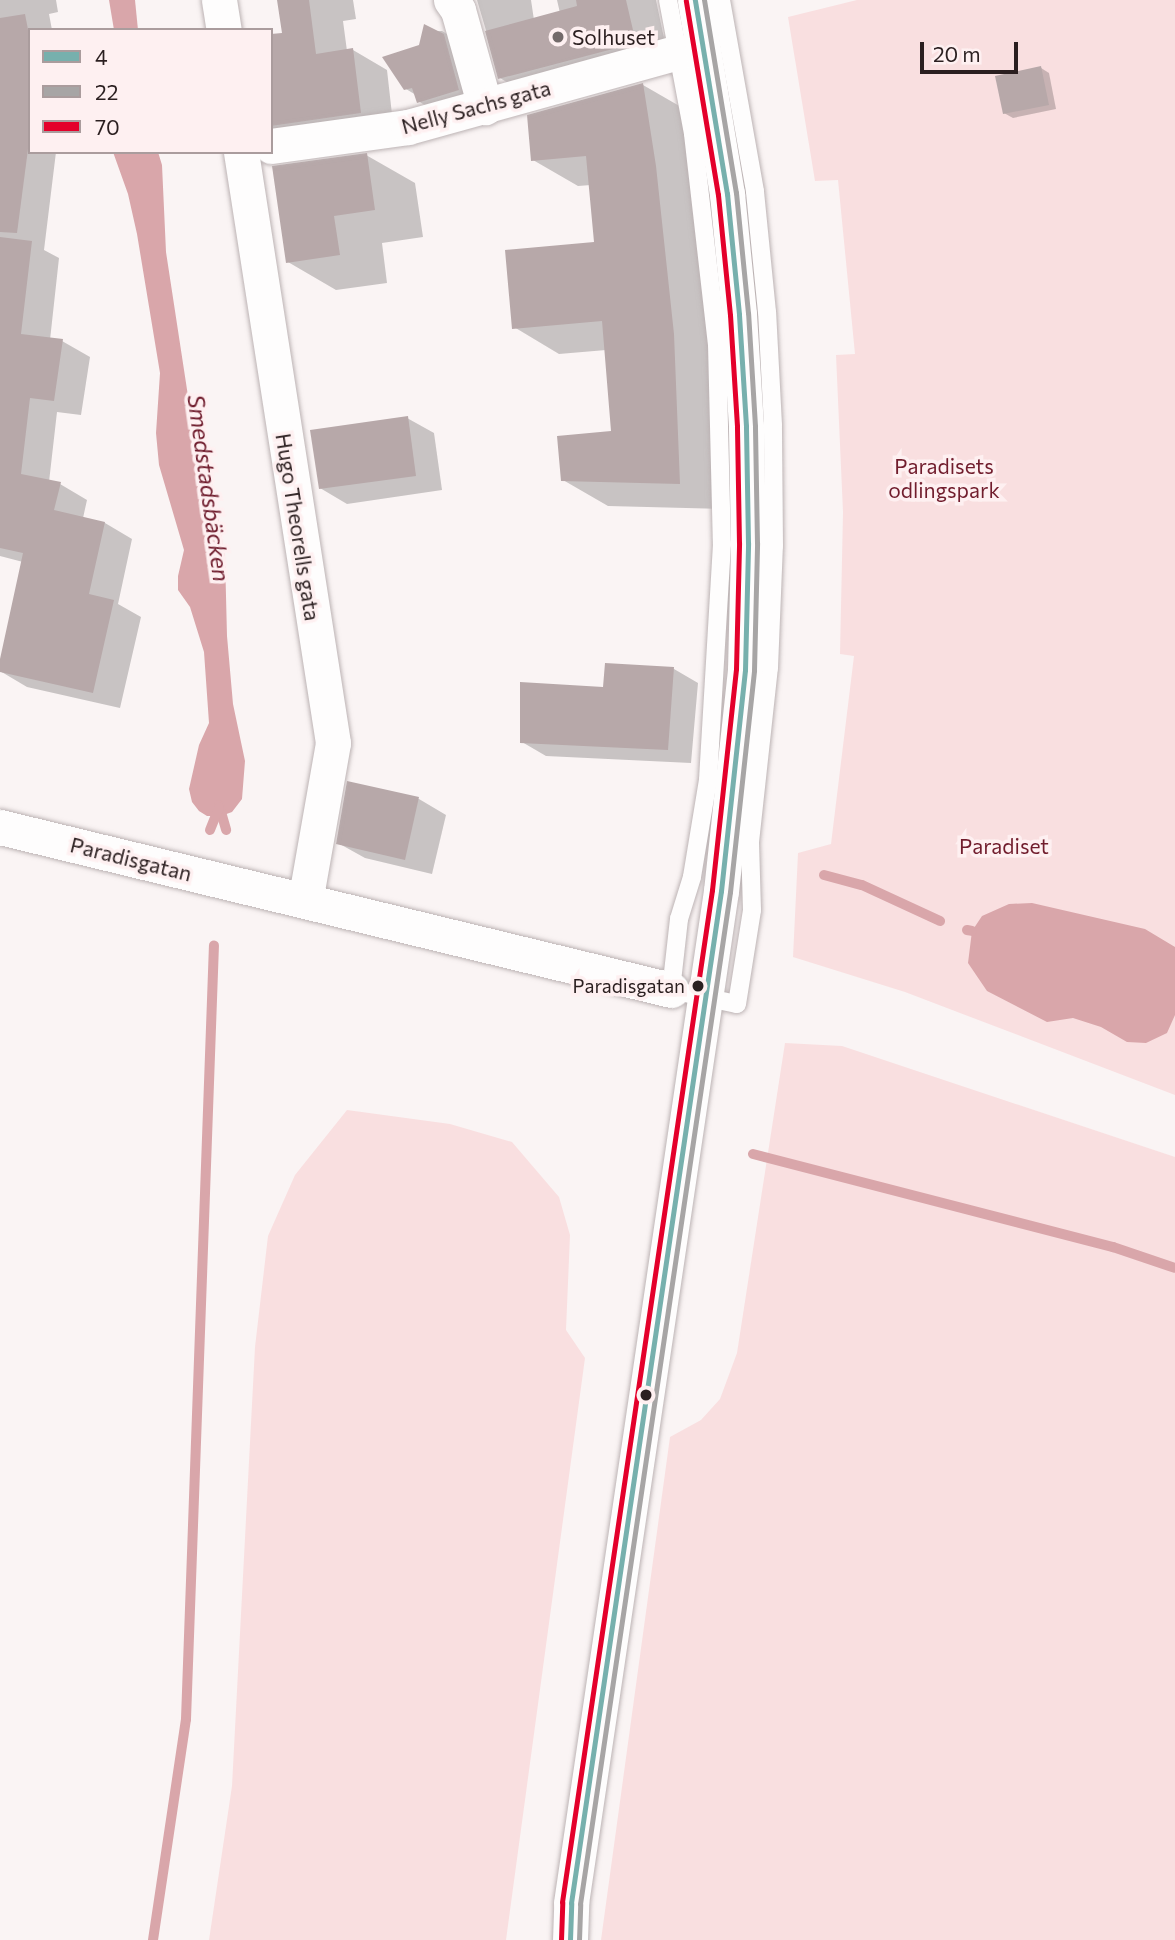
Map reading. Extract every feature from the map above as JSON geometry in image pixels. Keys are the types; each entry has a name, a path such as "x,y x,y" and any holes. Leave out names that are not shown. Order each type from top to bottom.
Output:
{"street":[{"path":"219,0 224,28"},
{"path":"451,0 458,10 485,107"},
{"path":"570,1940 575,1876 688,993 721,891 743,697 748,542 746,426 727,194 695,0"},
{"name":"Nelly Sachs gata","path":"273,146 408,127 678,52"},
{"name":"Hugo Theorells gata","path":"241,154 333,743 305,901"},
{"name":"Paradisgatan","path":"0,827 688,993"}],"lane":[{"path":"668,0 693,134 717,344 722,544 708,780 692,877 679,919 688,993 737,1004 752,910 750,842 769,668 774,546 773,425 767,312 755,191 721,0"}],"green space":[{"name":"Paradiset","path":"857,0 1175,0 1175,1095 905,992 793,957 798,853 831,844 854,656 840,654 843,512 836,355 855,354 838,180 815,181 788,17"},
{"path":"785,1043 842,1046 1175,1157 1175,1940 601,1940 670,1437 701,1420 720,1399 737,1353"},
{"path":"347,1110 450,1124 512,1142 559,1197 570,1235 566,1330 585,1358 506,1940 209,1940 232,1786 255,1347 268,1236 295,1175"}],"water":[{"path":"109,0 135,0 138,28 114,28"},
{"path":"114,154 159,154 162,165 166,252 188,396 209,465 225,556 227,636 233,704 245,761 242,799 232,812 221,816 207,816 199,811 192,802 189,789 199,745 209,723 204,652 190,607 178,590 184,550 159,465 156,433 160,373 128,194"},
{"path":"1032,903 1145,929 1175,947 1175,1015 1167,1033 1146,1043 1127,1042 1101,1027 1073,1018 1047,1022 987,991 968,963 972,931 982,916 1009,904"}],"building":[{"path":"277,0 309,0 316,54 353,48 361,113 273,126 273,34 282,33"},
{"name":"Solhuset","path":"576,0 626,0 636,43 498,79 485,31 577,6"},
{"path":"25,14 28,30 28,149 17,233 0,232 0,18"},
{"path":"424,24 444,34 459,90 417,103 412,88 404,90 382,57 419,45"},
{"path":"1041,66 1049,105 1003,114 995,76"},
{"path":"643,83 656,166 674,334 680,484 561,481 557,436 611,431 602,321 512,329 505,250 594,242 586,156 531,161 527,115"},
{"path":"367,153 375,210 334,216 340,255 286,263 272,166"},
{"path":"0,237 32,241 21,334 63,339 54,401 30,398 21,474 61,482 54,510 105,522 89,594 114,600 93,693 0,672 0,659 23,553 0,548"},
{"path":"408,416 416,476 319,489 310,430"},
{"path":"605,663 674,667 668,750 520,743 520,682 603,687"},
{"path":"347,781 419,797 405,860 336,844"}],"waterway":[{"name":"Smedstadsbäcken","path":"219,805 226,830"},
{"path":"210,830 219,808"},
{"path":"824,875 862,885 940,921"},
{"path":"967,930 972,931"},
{"path":"153,1940 186,1719 214,946"},
{"path":"753,1154 1113,1247 1175,1268"}],"transit line":[{"name":"4","path":"570,1940 571,1903 721,891 745,670 748,543 746,426 739,314 727,194 695,0"},
{"name":"22","path":"579,1940 580,1904 730,892 754,670 757,543 755,426 748,313 736,193 704,0"},
{"name":"70","path":"561,1940 562,1902 712,890 736,669 739,543 737,426 730,315 718,195 686,1"}],"place":[{"name":"Solhuset","path":"558,37"},
{"name":"Paradisgatan","path":"698,986"}],"park label":[{"name":"Paradisets odlingspark","path":"944,478"}]}
